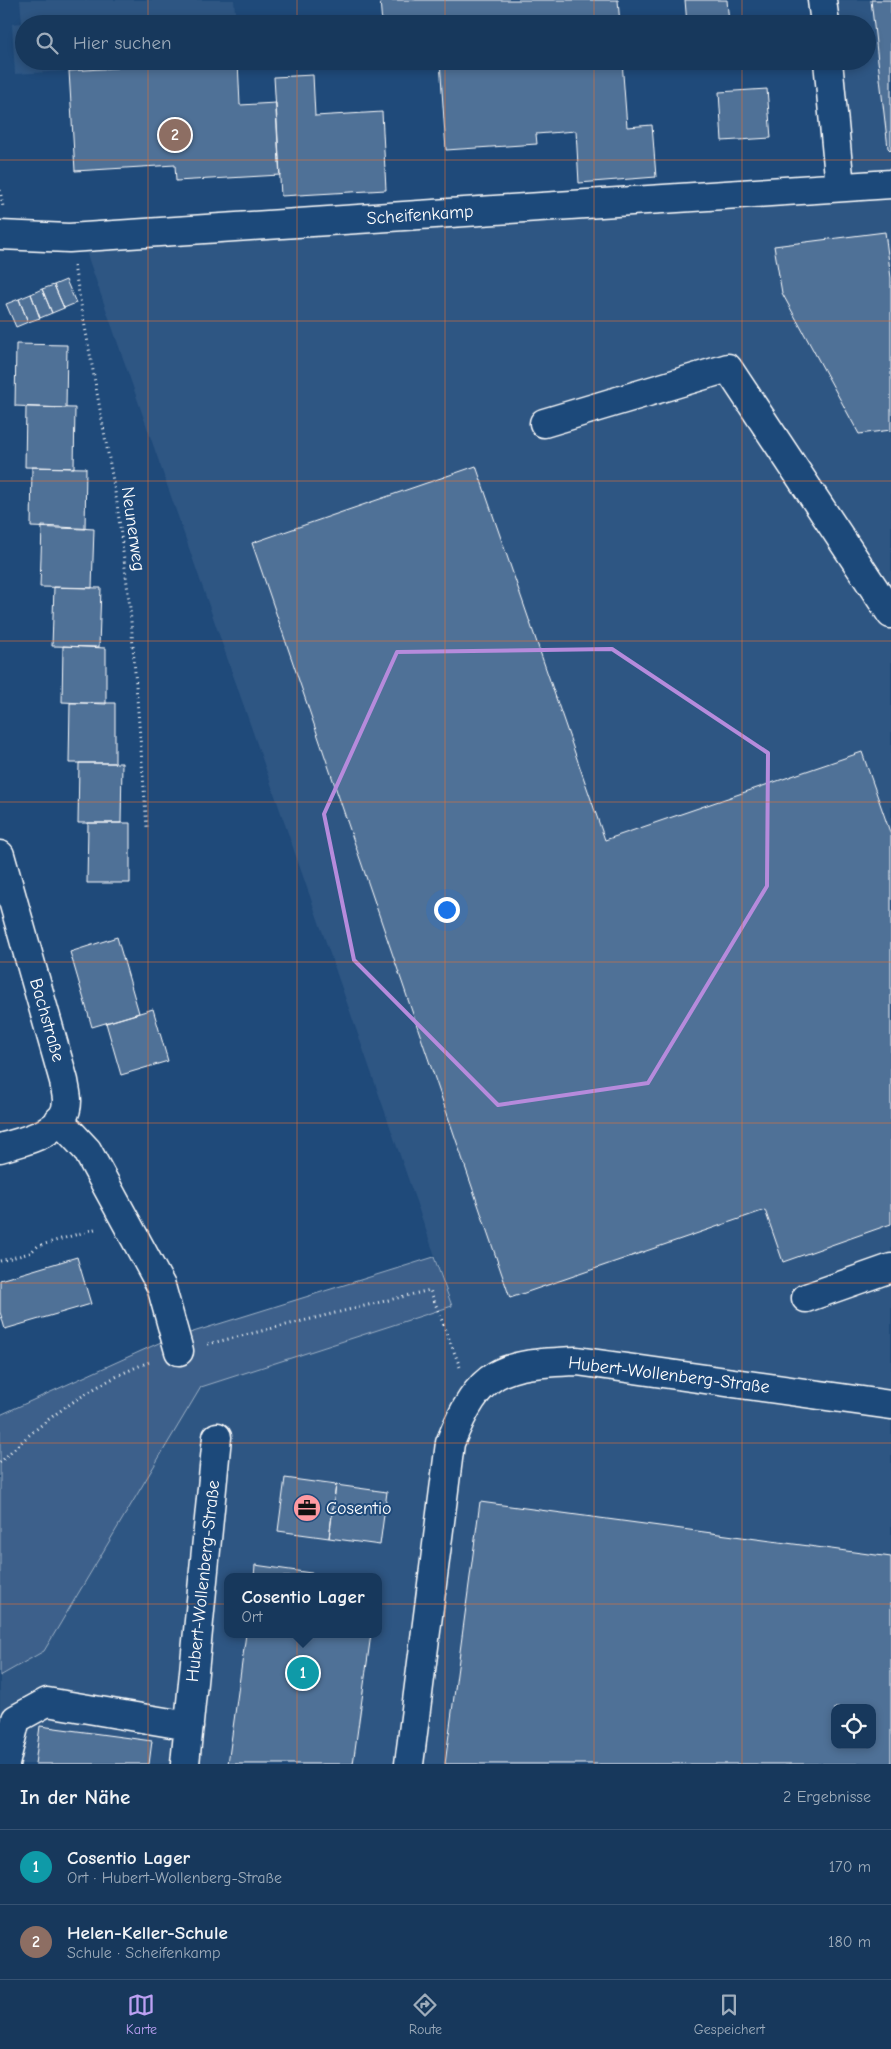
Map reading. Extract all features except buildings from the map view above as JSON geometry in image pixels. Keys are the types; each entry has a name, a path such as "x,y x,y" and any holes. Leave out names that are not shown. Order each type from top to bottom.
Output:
{"street":[{"path":"822,0 824,15"},
{"path":"829,70 840,187"},
{"name":"Scheifenkamp","path":"0,235 69,238 891,184"},
{"path":"544,422 728,368 891,614"},
{"name":"Bachstraße","path":"0,856 64,1081 67,1103 60,1120"},
{"path":"0,1148 47,1134 60,1120 87,1150 161,1286 179,1351"},
{"path":"806,1298 891,1268"},
{"name":"Hubert-Wollenberg-Straße","path":"410,1764 450,1443 463,1411 476,1390 504,1369 534,1362 577,1361 891,1405"},
{"name":"Hubert-Wollenberg-Straße","path":"185,1764 217,1437"},
{"path":"5,1764 16,1719 47,1702 189,1726"}],"path":[{"name":"Neunerweg","path":"69,238 117,503 130,608 147,827"},
{"path":"0,1261 30,1253 38,1246 125,1220"},
{"path":"0,1463 64,1408 96,1387 135,1367 179,1351 430,1290 460,1367 476,1390"}],"highlighted area":[{"path":"612,649 768,753 767,886 648,1083 498,1105 354,960 324,814 397,652"}],"shaded area":[{"path":"20,0 234,0 235,15 21,15"},
{"path":"827,0 891,0 891,1764 0,1764 0,1676 44,1651 201,1387 452,1305 83,243 844,192 833,70 876,70 876,15 828,15"},
{"path":"12,24 15,24 15,70 83,70 15,74"},
{"path":"434,1257 452,1306 201,1387 44,1651 0,1676 0,1415 161,1342"}],"place":[{"name":"Helen-Keller-Schule","path":"175,135"},
{"name":"Cosentio","path":"307,1508"},
{"name":"Cosentio Lager","path":"303,1673"}]}
